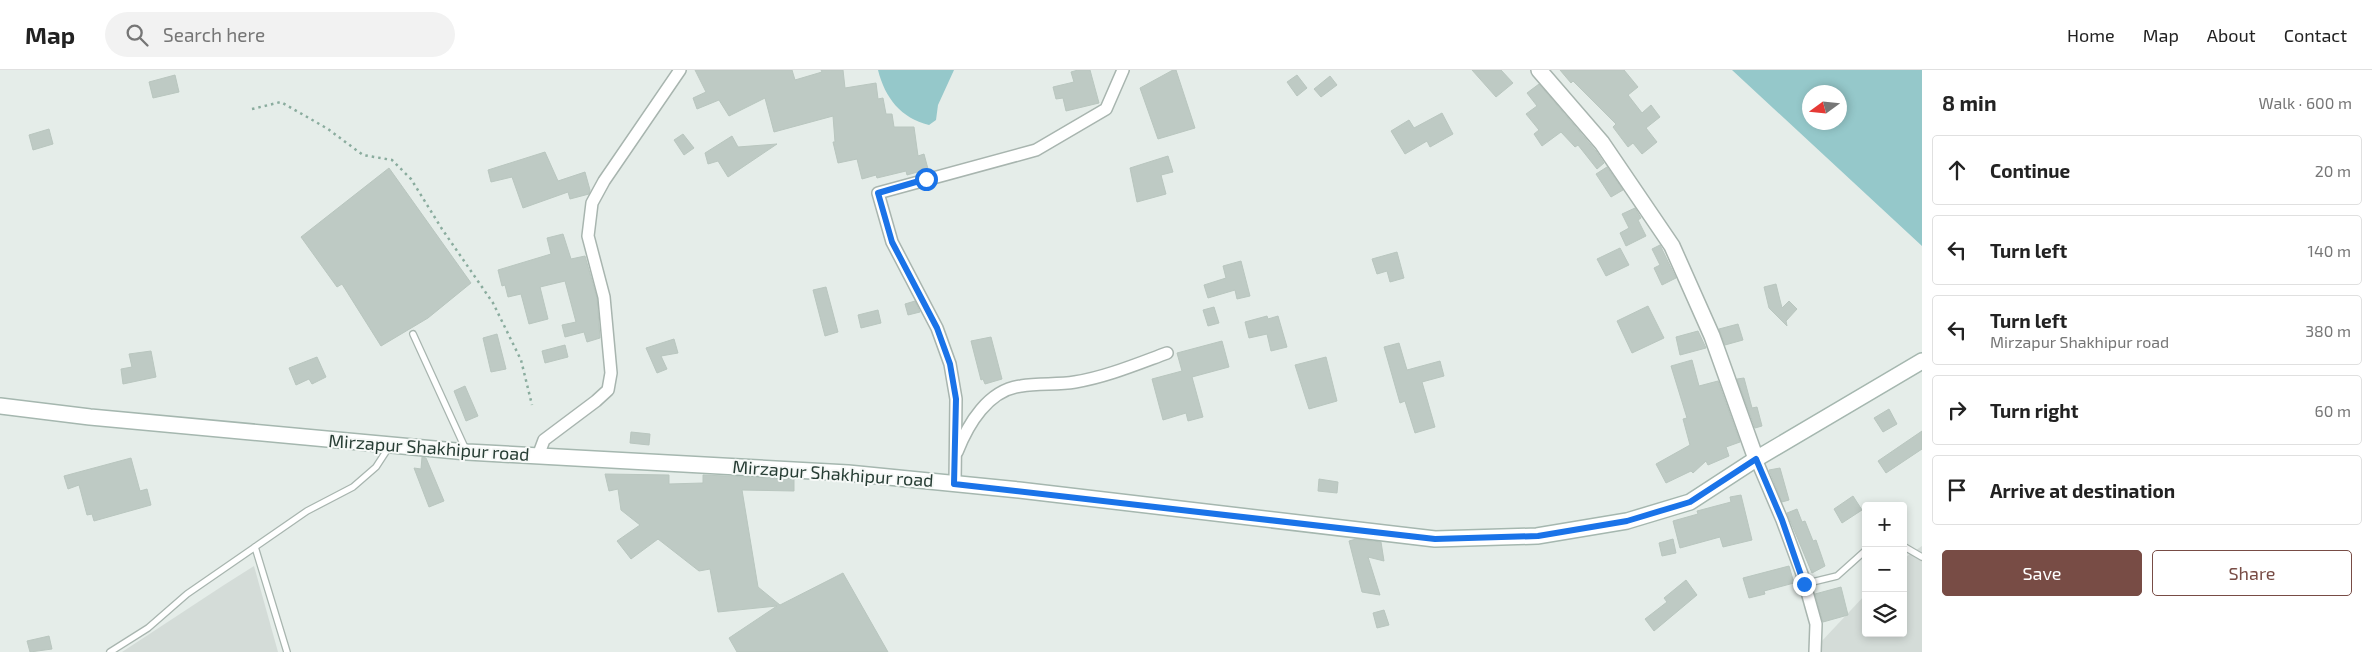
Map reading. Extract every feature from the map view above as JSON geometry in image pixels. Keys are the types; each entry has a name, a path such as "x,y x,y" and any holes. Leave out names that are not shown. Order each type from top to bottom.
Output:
{"main road":[{"path":"1539,70 1602,143 1672,246 1712,336 1756,459"},
{"name":"Mirzapur Shakhipur road","path":"0,406 100,418 467,452 848,473 1435,539 1538,536 1627,521 1690,502 1790,438 1922,361"}],"street":[{"path":"538,456 544,440 608,390 611,373 604,297 588,236 592,203 604,181 680,70"},
{"path":"954,484 956,399 950,364 937,328 892,242 878,193 1036,150 1106,109 1123,70"},
{"path":"955,458 966,430 980,409 1004,392 1019,386 1075,382 1167,353"},
{"path":"1756,459 1782,520 1804,584 1816,624 1815,652"}],"lane":[{"path":"413,334 467,452"},
{"path":"110,652 148,628 187,594 307,511 353,487 376,467 390,445"},
{"path":"1905,547 1922,557"},
{"path":"255,548 287,652"},
{"path":"1804,584 1837,576 1862,554"}],"path":[{"path":"252,109 280,102 328,129 363,155 392,160 411,179 442,229 493,303 521,360 532,405"}],"shaded area":[{"path":"1922,546 1922,652 1821,652 1821,642 1862,598 1862,637 1907,637 1907,556"},
{"path":"254,566 278,652 122,652 224,585"}],"water":[{"path":"878,70 954,70 938,105 936,120 929,125 919,122 902,112 890,98"},
{"path":"1732,70 1922,70 1922,246"}],"building":[{"path":"695,70 792,70 795,80 822,72 821,70 843,70 845,88 876,83 878,99 883,98 886,114 892,114 894,127 914,127 918,156 924,154 928,169 907,175 906,171 877,178 876,175 862,179 857,159 838,163 833,142 835,142 833,116 774,132 765,98 729,116 719,100 697,109 693,98 706,92"},
{"path":"1090,70 1099,103 1066,111 1063,98 1056,99 1053,87 1074,82 1071,72"},
{"path":"1176,70 1195,128 1158,139 1140,88"},
{"path":"1472,70 1501,70 1513,83 1496,97"},
{"path":"1560,70 1624,70 1638,87 1628,95 1642,113 1651,105 1660,117 1646,128 1657,142 1642,154 1633,143 1628,147 1613,127 1616,124 1573,81 1571,83"},
{"path":"175,75 179,92 153,98 149,82"},
{"path":"1297,75 1307,88 1297,96 1287,82"},
{"path":"1330,76 1337,85 1321,97 1314,89"},
{"path":"1539,84 1596,151 1604,163 1597,169 1578,145 1575,147 1561,132 1542,146 1534,134 1539,130 1526,114 1537,106 1527,93"},
{"path":"1442,113 1453,134 1430,147 1427,141 1405,154 1391,131 1409,120 1414,128"},
{"path":"49,129 53,144 33,150 29,135"},
{"path":"683,134 694,148 684,155 674,140"},
{"path":"732,136 738,147 777,144 728,177 718,161 708,164 705,153"},
{"path":"545,152 558,181 585,172 590,190 589,194 570,199 568,192 523,208 512,177 491,182 488,170"},
{"path":"1168,156 1173,172 1161,175 1166,194 1137,202 1130,168"},
{"path":"1607,167 1623,190 1611,197 1596,174"},
{"path":"389,168 471,283 428,318 381,346 342,284 337,287 301,237"},
{"path":"1635,208 1641,218 1638,220 1646,236 1626,246 1620,233 1629,228 1622,214"},
{"path":"563,234 571,259 585,256 597,298 600,338 587,342 584,332 565,337 562,325 576,322 565,281 540,287 548,319 529,324 521,294 508,297 505,285 502,286 498,270 551,254 547,238"},
{"path":"1660,245 1676,278 1662,285 1654,268 1660,265 1652,249"},
{"path":"1620,248 1629,265 1606,276 1597,259"},
{"path":"1397,252 1404,278 1390,282 1387,271 1377,274 1372,259"},
{"path":"1241,261 1250,296 1237,299 1235,290 1208,298 1204,285 1226,278 1223,266"},
{"path":"1776,284 1782,308 1789,301 1797,309 1786,321 1787,326 1769,308 1764,287"},
{"path":"826,287 838,332 825,336 813,290"},
{"path":"915,301 920,312 908,315 905,304"},
{"path":"1648,306 1664,338 1632,353 1617,321"},
{"path":"1214,307 1219,323 1208,326 1203,310"},
{"path":"878,310 881,323 861,328 858,315"},
{"path":"1267,316 1268,319 1278,316 1287,347 1271,351 1267,334 1249,338 1245,322"},
{"path":"1738,324 1743,340 1725,345 1719,329"},
{"path":"1698,331 1706,348 1680,355 1676,337"},
{"path":"497,334 506,369 491,372 483,338"},
{"path":"991,337 1002,379 985,384 983,379 981,380 971,341"},
{"path":"674,339 678,353 661,356 667,369 657,373 646,348"},
{"path":"1222,341 1229,367 1192,377 1203,417 1188,421 1186,413 1163,420 1152,379 1182,371 1177,353"},
{"path":"1399,343 1407,370 1440,361 1444,376 1422,382 1435,427 1415,433 1405,401 1400,403 1384,347"},
{"path":"565,345 568,357 545,363 542,351"},
{"path":"151,351 156,377 123,384 121,369 132,367 129,354"},
{"path":"317,357 326,377 312,384 309,379 296,385 289,368"},
{"path":"1326,357 1337,401 1309,409 1295,365"},
{"path":"1692,360 1699,386 1718,381 1740,442 1726,447 1729,456 1708,465 1706,461 1693,473 1691,471 1666,483 1656,464 1690,445 1683,419 1687,418 1671,366"},
{"path":"1744,378 1752,408 1757,407 1762,426 1755,428 1737,379"},
{"path":"465,386 478,416 466,421 454,391"},
{"path":"1889,409 1897,424 1883,432 1874,418"},
{"path":"1922,431 1922,449 1886,473 1878,461"},
{"path":"631,432 650,434 649,445 630,443"},
{"path":"422,457 426,458 444,501 429,507 414,468 421,469"},
{"path":"131,458 140,491 147,489 151,505 94,521 92,514 87,515 79,485 68,489 64,476"},
{"path":"1780,468 1789,500 1782,502 1769,470"},
{"path":"605,474 669,475 669,484 703,483 703,475 794,479 794,491 742,490 758,587 780,605 843,573 888,652 737,652 729,638 777,606 718,612 710,569 699,571 658,539 631,559 617,541 640,525 621,510 618,489 609,491"},
{"path":"1319,479 1338,482 1337,493 1318,491"},
{"path":"1741,495 1752,540 1723,547 1720,537 1680,548 1673,521 1698,514 1697,511 1731,502 1730,497"},
{"path":"1853,496 1862,510 1842,523 1834,509"},
{"path":"1797,509 1802,522 1805,521 1813,541 1816,540 1825,566 1812,573 1787,513"},
{"path":"1356,539 1381,542 1384,561 1368,557 1380,595 1362,592 1349,541"},
{"path":"1673,539 1676,553 1662,556 1659,543"},
{"path":"1789,566 1794,583 1764,591 1765,594 1749,598 1743,578"},
{"path":"1686,580 1697,595 1654,631 1645,619 1667,602 1664,598"},
{"path":"1841,587 1848,615 1823,622 1815,594"},
{"path":"1384,610 1389,625 1377,628 1373,613"},
{"path":"49,636 52,649 30,652 27,641"}],"route":[{"path":"926,179 878,193 892,242 937,328 950,364 956,399 954,484 1435,539 1538,536 1627,521 1690,502 1756,459 1782,520 1804,584"}]}
